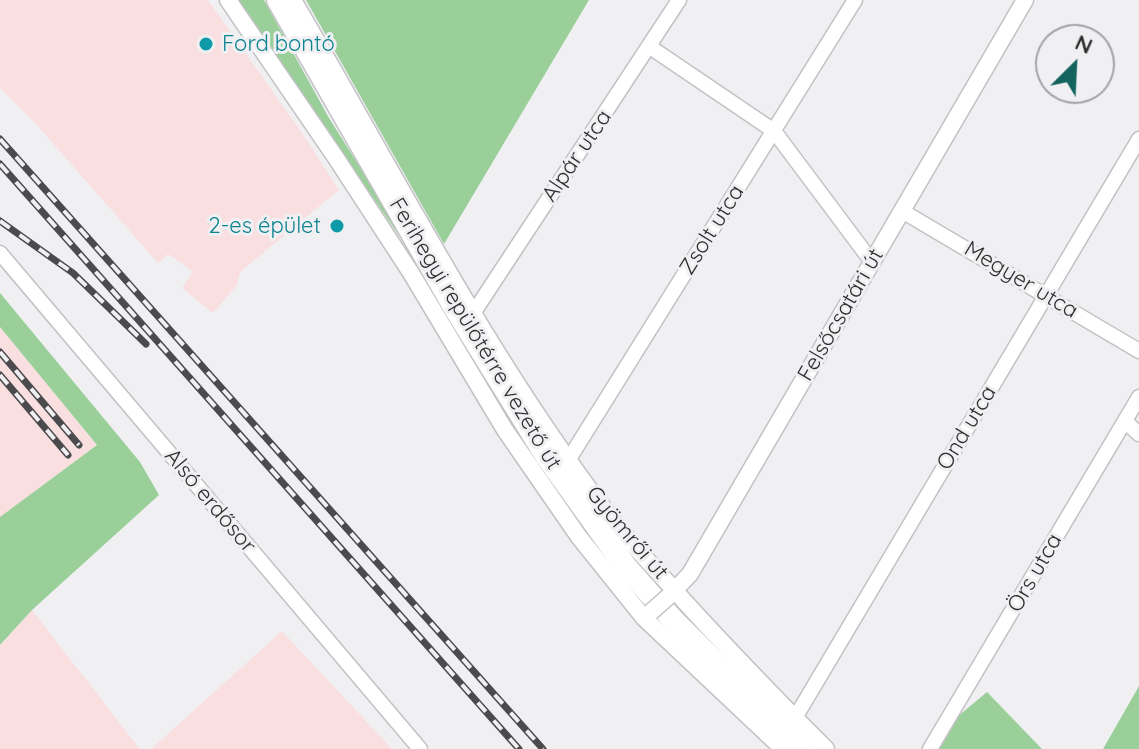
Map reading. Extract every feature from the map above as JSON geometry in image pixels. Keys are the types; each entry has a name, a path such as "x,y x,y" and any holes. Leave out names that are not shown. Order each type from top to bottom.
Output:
{"main road":[{"name":"Ferihegyi repülőtérre vezető út","path":"278,0 456,310 521,419 554,467 645,589 803,749"}],"street":[{"name":"Gyömrői út","path":"229,0 411,273 535,476 579,537 648,615 783,749"},
{"name":"Gyömrői út","path":"293,0 420,224 569,459 612,520 672,593 826,749"},
{"name":"Alpár utca","path":"474,312 679,0"},
{"name":"Zsolt utca","path":"569,459 855,0"},
{"name":"Felsőcsatári út","path":"648,615 690,574 1025,0"},
{"path":"650,47 774,131 872,262"},
{"name":"Ond utca","path":"795,718 1139,139"},
{"name":"Megyer utca","path":"902,211 1139,351"},
{"name":"Alsó erdősor","path":"0,253 420,749"},
{"name":"Örs utca","path":"930,749 1139,397"},
{"path":"1125,421 1139,434"}],"shaded area":[{"path":"0,0 208,0 339,190 240,272 237,285 213,313 182,288 193,272 168,254 158,263 35,123 0,88"},
{"path":"0,327 97,445 0,517"},
{"path":"32,610 140,749 0,749 0,646"},
{"path":"282,631 392,749 151,749"}],"green space":[{"path":"237,0 264,0 329,118 402,234 400,237"},
{"path":"306,0 589,0 444,244"},
{"path":"0,293 140,462 159,495 32,610 0,645 0,517 97,445 0,327"},
{"path":"1139,686 1139,749 1103,749"},
{"path":"987,692 1042,749 939,749 956,718"}],"railway":[{"path":"0,139 543,749"},
{"path":"0,164 519,749"},
{"path":"0,221 73,273 146,344"},
{"path":"0,352 79,445"},
{"path":"0,375 68,455"}],"place":[{"name":"Ford bontó","path":"206,44"},
{"name":"2-es épület","path":"337,226"}]}
